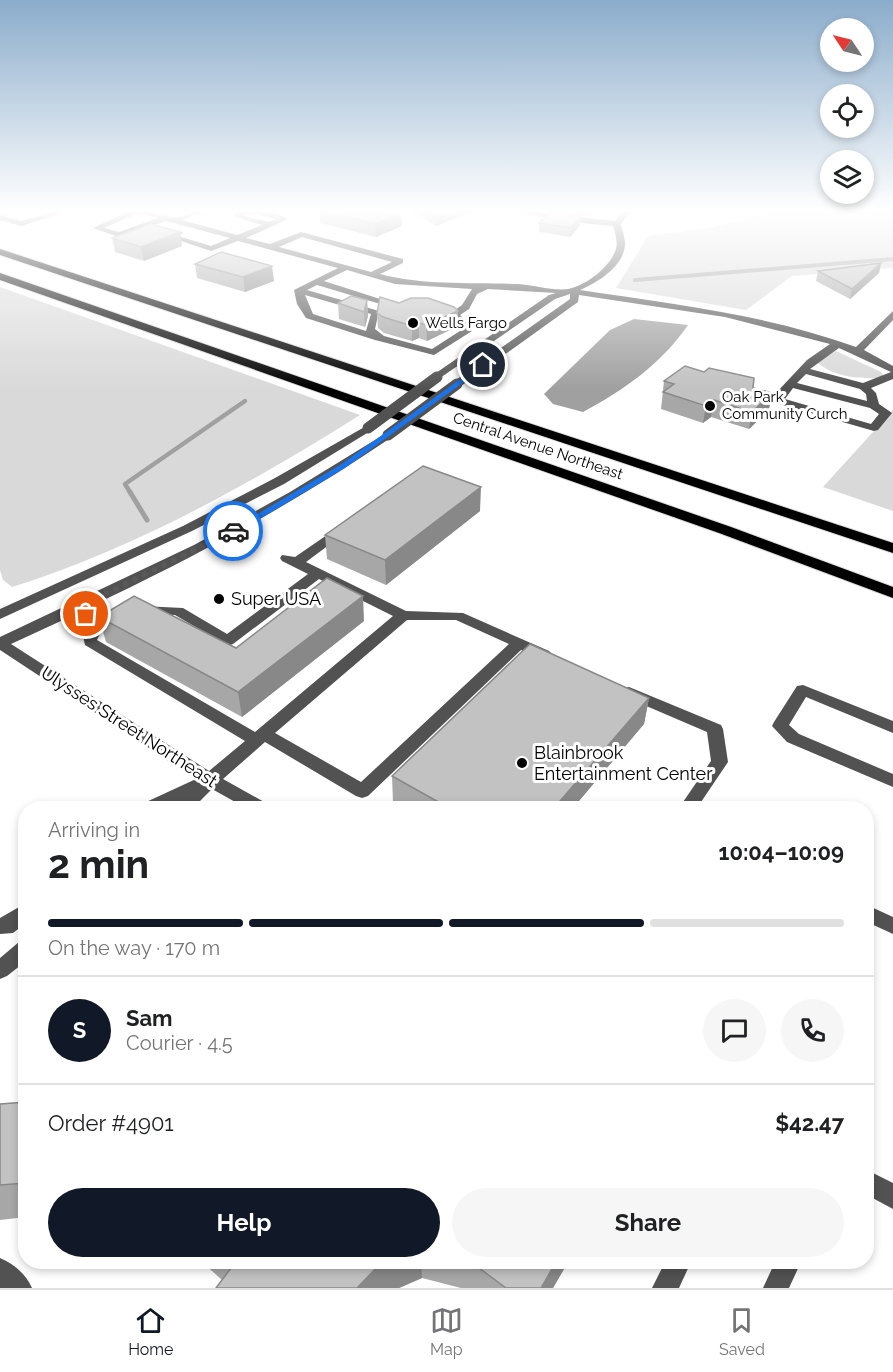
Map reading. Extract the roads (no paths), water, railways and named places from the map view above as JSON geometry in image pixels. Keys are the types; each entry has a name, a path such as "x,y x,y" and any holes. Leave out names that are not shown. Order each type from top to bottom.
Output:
{"highway":[{"name":"Central Avenue Northeast","path":"53,269 893,548"},
{"name":"Central Avenue Northeast","path":"0,276 725,530 893,593"}],"street":[{"path":"302,300 316,282 341,269"},
{"path":"352,269 423,285 574,292 725,314 802,332 839,344 858,351 893,373"},
{"path":"372,275 384,269"},
{"path":"0,614 210,518 323,457 368,428 552,297 574,292 607,269"},
{"path":"316,282 370,299 411,308"},
{"path":"302,300 309,316 419,350 434,352 470,329 449,313 466,308 473,292 487,287"},
{"path":"0,643 77,608 232,531 342,466 575,300 574,292"},
{"path":"302,300 376,313 373,322 381,338"},
{"path":"302,300 373,322"},
{"path":"858,351 893,314"},
{"path":"790,384 874,406 886,413 874,428 867,428 780,401 779,396 790,384 804,370 811,362 839,344"},
{"path":"804,370 864,387 871,393 874,406"},
{"path":"864,387 893,373"},
{"path":"350,523 292,560 403,615 458,616 554,658"},
{"path":"319,572 228,641 178,611 145,609 101,624 90,636 90,642 362,791 519,643"},
{"path":"77,608 101,624"},
{"path":"189,801 210,780 403,615"},
{"name":"Ulysses Street Northeast","path":"0,643 210,780 248,801"},
{"path":"614,685 715,729 720,762 693,801"},
{"path":"893,727 803,690 780,726 793,738 893,781"},
{"path":"165,801 210,780"},
{"path":"0,926 6,927 18,917"},
{"path":"874,917 893,926"},
{"path":"0,970 18,955"},
{"path":"874,1186 893,1197"},
{"path":"664,1288 674,1269"},
{"path":"776,1288 785,1269"},
{"path":"0,1271 19,1288"}],"waterway":[{"path":"635,280 769,269"},
{"path":"131,494 125,484 245,401"},
{"path":"130,492 147,520"}],"place":[{"name":"Wells Fargo","path":"413,323"},
{"name":"Oak Park Community Curch","path":"710,406"},
{"name":"Super USA","path":"219,599"},
{"name":"Blainbrook Entertainment Center","path":"522,763"}]}
